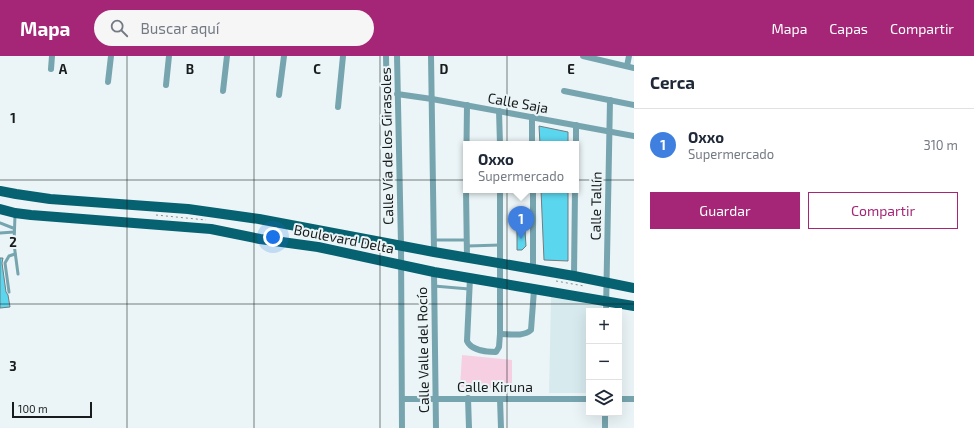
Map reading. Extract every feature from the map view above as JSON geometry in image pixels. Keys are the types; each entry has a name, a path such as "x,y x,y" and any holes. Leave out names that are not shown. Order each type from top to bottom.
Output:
{"main road":[{"name":"Boulevard Delta","path":"0,191 50,199 188,209 259,219 634,288"},
{"path":"115,221 125,217 128,214 126,209 118,204"},
{"path":"145,224 142,219 141,212 150,206"},
{"name":"Boulevard Delta","path":"0,209 15,213 53,217 211,229 260,239 318,247 434,272 500,283 606,306 634,306"}],"street":[{"path":"51,69 52,56"},
{"path":"108,82 111,56"},
{"path":"166,86 169,56"},
{"path":"223,91 227,56"},
{"path":"279,96 284,56"},
{"path":"338,107 343,56"},
{"path":"386,56 387,109"},
{"name":"Calle Vía de los Girasoles","path":"397,56 401,245 402,428"},
{"path":"431,56 434,252"},
{"path":"583,56 595,57 634,68"},
{"path":"627,66 629,56"},
{"path":"564,91 634,105"},
{"name":"Calle Saja","path":"397,94 467,105 634,136"},
{"name":"Calle Tallín","path":"606,306 610,100"},
{"path":"467,105 467,141"},
{"path":"499,111 500,141"},
{"path":"532,117 532,141"},
{"path":"576,125 576,141"},
{"path":"466,193 467,258"},
{"path":"470,278 466,338 470,345 482,350 496,352 499,347 500,334 500,193"},
{"path":"533,193 533,269"},
{"path":"574,276 575,193"},
{"name":"Calle Valle del Rocío","path":"434,272 436,428"},
{"path":"500,334 528,333 531,330 534,290"},
{"path":"468,398 469,428"},
{"name":"Calle Kiruna","path":"402,399 586,399"},
{"path":"500,399 501,428"},
{"path":"622,399 634,399"},
{"path":"605,416 605,428"}],"lane":[{"path":"15,213 15,254 18,274"},
{"path":"0,223 14,230"},
{"path":"0,233 14,230"},
{"path":"434,240 501,245"},
{"path":"9,292 6,263 9,256 15,254"},
{"path":"434,286 469,289"}],"shaded area":[{"path":"551,297 602,306 602,308 586,308 586,393 549,393"},
{"path":"462,355 512,360 512,389 460,387"}],"building":[{"path":"539,126 568,132 568,141 540,141"},
{"path":"541,193 568,193 568,261 544,260"},
{"path":"517,230 525,231 526,246 522,250 517,250"},
{"path":"0,258 3,258 2,263 6,292 10,307 0,308"}],"place":[{"name":"Oxxo","path":"521,239"}]}
